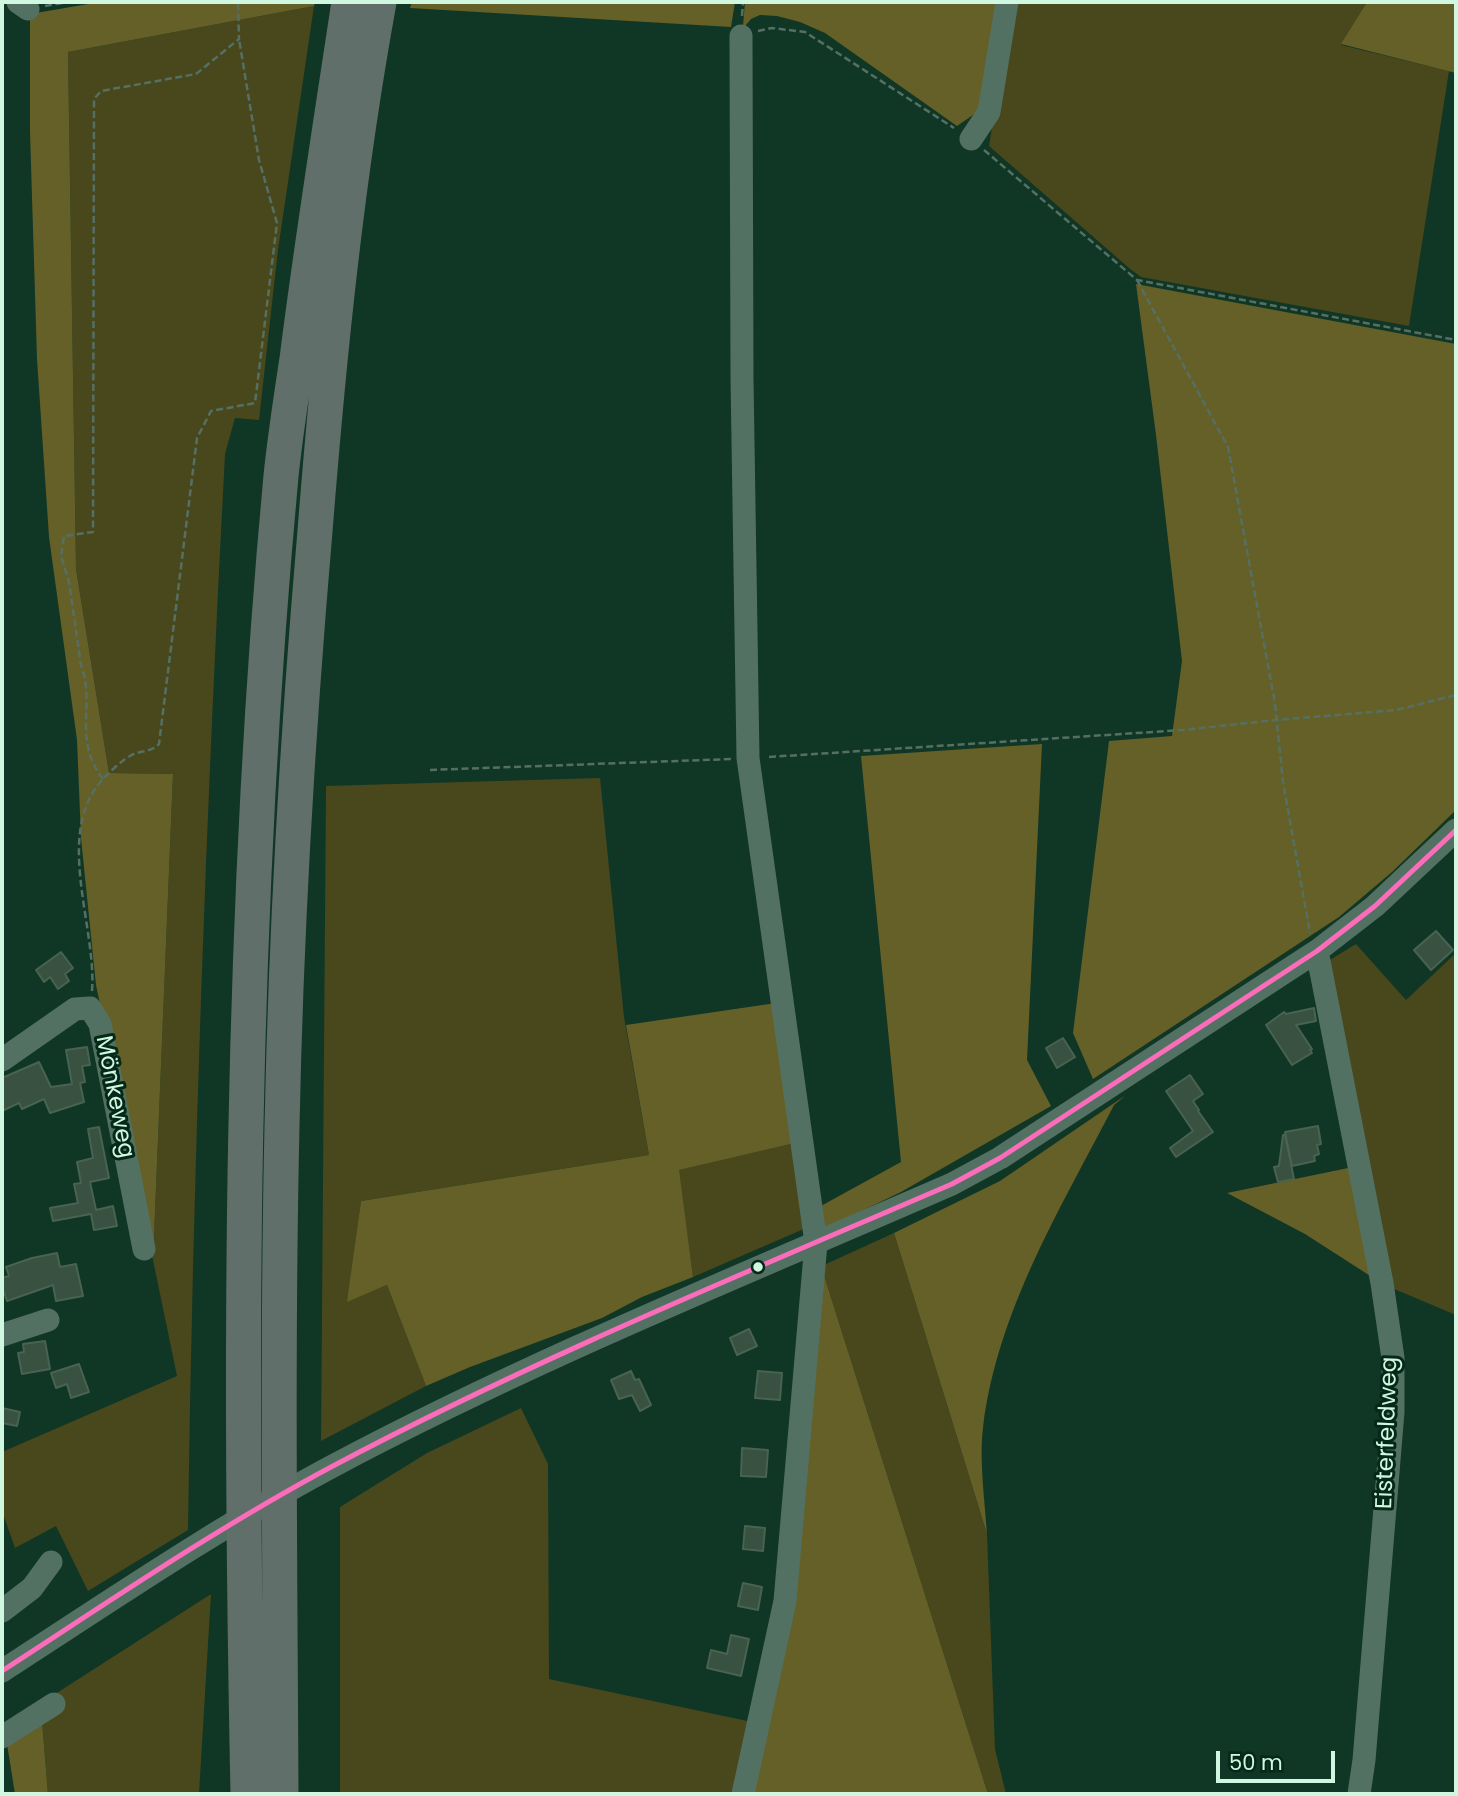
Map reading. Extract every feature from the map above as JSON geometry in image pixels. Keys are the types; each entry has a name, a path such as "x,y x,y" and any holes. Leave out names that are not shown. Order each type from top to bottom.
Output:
{"highway":[{"path":"248,1794 244,1609 245,1147 257,815 282,473 309,261 349,2"},
{"path":"281,1794 279,1371 282,1123 295,814 306,636 338,278 379,2"},
{"path":"224,1794 235,1662 244,1609"}],"street":[{"path":"971,139 989,112 1007,2"},
{"path":"741,36 742,364 748,758 816,1243 785,1601 743,1794"},
{"path":"2,1671 187,1551 329,1468 478,1392 590,1340 952,1184 1000,1158 1317,951 1375,906 1456,830"},
{"name":"Eisterfeldweg","path":"1317,951 1382,1283 1393,1358 1393,1412 1359,1794"},
{"name":"Mönkeweg","path":"2,1060 75,1009 90,1008 100,1024 144,1249"},
{"path":"2,1335 48,1320"},
{"path":"2,1611 32,1588 51,1562"},
{"path":"10,1732 54,1704"}],"path":[{"path":"23,5 69,2"},
{"path":"90,1008 92,985 78,837 87,804 103,779 131,755 155,749 159,744 197,438 211,411 255,403 277,223 259,160 239,39 238,2"},
{"path":"741,36 772,28 805,32 971,139 1138,280 1228,447 1276,720 1283,782 1310,932 1317,951"},
{"path":"103,779 92,764 88,749 86,677 81,665 69,582 61,556 65,536 93,531 94,99 101,91 196,74 239,39"},
{"path":"1138,280 1456,340"},
{"path":"430,770 748,758 1169,732 1396,710 1456,695"}],"shaded area":[{"path":"100,2 315,2 314,6 68,52 76,569 109,773 173,774 153,1260 96,985 81,838 77,740 49,537 37,359 30,132 30,14"},
{"path":"412,2 735,2 731,27 410,8"},
{"path":"745,2 1003,2 986,106 957,126 825,33 800,22 760,15 746,25 742,38"},
{"path":"1012,2 1367,2 1341,45 1449,71 1409,326 1141,277 1129,268 989,146"},
{"path":"1367,2 1456,2 1456,73 1341,44"},
{"path":"314,6 278,250 259,420 235,418 225,454 201,992 188,1530 88,1591 56,1526 15,1548 2,1511 2,1452 177,1376 153,1260 173,774 109,773 76,569 68,52"},
{"path":"1136,284 1456,344 1456,810 1392,872 1339,917 1093,1079 1073,1033 1109,741 1172,736 1182,661"},
{"path":"1042,744 1027,1060 1051,1106 901,1192 822,1230 819,1207 901,1162 861,756"},
{"path":"600,778 624,1017 649,1155 361,1201 348,1301 387,1285 426,1386 321,1441 326,786"},
{"path":"1356,944 1406,1000 1456,953 1456,1315 1387,1286 1323,964"},
{"path":"776,1003 795,1143 679,1170 693,1277 642,1297 602,1318 426,1386 387,1285 347,1302 361,1201 649,1155 626,1025"},
{"path":"1126,1095 1114,1105 1053,1222 1034,1261 1002,1343 990,1385 982,1440 987,1534 894,1233 1000,1181"},
{"path":"795,1143 806,1228 693,1277 678,1170"},
{"path":"1353,1167 1375,1279 1305,1234 1227,1193"},
{"path":"894,1233 987,1534 995,1749 1006,1794 988,1794 822,1269 826,1264"},
{"path":"822,1269 988,1794 751,1794"},
{"path":"521,1408 548,1464 549,1679 752,1722 737,1794 340,1794 340,1507 427,1453"},
{"path":"211,1594 199,1794 48,1794 42,1721 52,1696"},
{"path":"42,1721 48,1794 15,1794 7,1744"}],"building":[{"path":"1436,931 1453,950 1431,970 1414,950"},
{"path":"61,952 73,968 65,974 69,981 58,989 50,977 44,982 36,970"},
{"path":"1314,1008 1316,1021 1296,1025 1312,1053 1292,1065 1266,1025 1284,1012 1286,1014"},
{"path":"1063,1038 1075,1057 1057,1068 1046,1048"},
{"path":"87,1047 90,1065 82,1066 85,1082 80,1083 84,1102 50,1113 44,1099 22,1109 19,1103 2,1111 2,1078 39,1062 51,1087 72,1084 66,1050"},
{"path":"1190,1075 1203,1094 1193,1101 1213,1132 1176,1157 1170,1148 1193,1131 1166,1091"},
{"path":"1318,1126 1321,1144 1317,1145 1319,1154 1314,1156 1315,1161 1292,1166 1285,1132"},
{"path":"99,1127 109,1178 90,1182 96,1210 113,1206 117,1226 94,1230 91,1214 53,1221 50,1208 78,1203 74,1184 81,1183 77,1162 93,1158 88,1129"},
{"path":"1283,1135 1294,1179 1278,1182 1274,1167 1279,1166"},
{"path":"57,1253 60,1267 76,1264 83,1296 56,1301 53,1285 7,1301 4,1292 2,1293 2,1278 9,1276 6,1267"},
{"path":"749,1329 757,1346 737,1355 730,1338"},
{"path":"45,1341 50,1369 22,1374 18,1353 24,1352 23,1344"},
{"path":"79,1364 89,1392 71,1398 67,1384 56,1388 51,1373"},
{"path":"631,1371 635,1380 639,1379 651,1405 640,1411 632,1395 619,1399 611,1380"},
{"path":"758,1371 782,1373 780,1400 755,1398"},
{"path":"2,1408 20,1412 17,1426 2,1423"},
{"path":"742,1448 768,1450 766,1477 741,1476"},
{"path":"745,1526 765,1528 763,1551 743,1549"},
{"path":"743,1583 762,1587 758,1610 738,1606"},
{"path":"731,1635 749,1639 741,1676 707,1668 711,1650 727,1654"}],"transit line":[{"path":"2,1671 164,1566 331,1467 483,1390 638,1319 952,1184 1000,1158 1317,951 1375,906 1456,830"}]}
